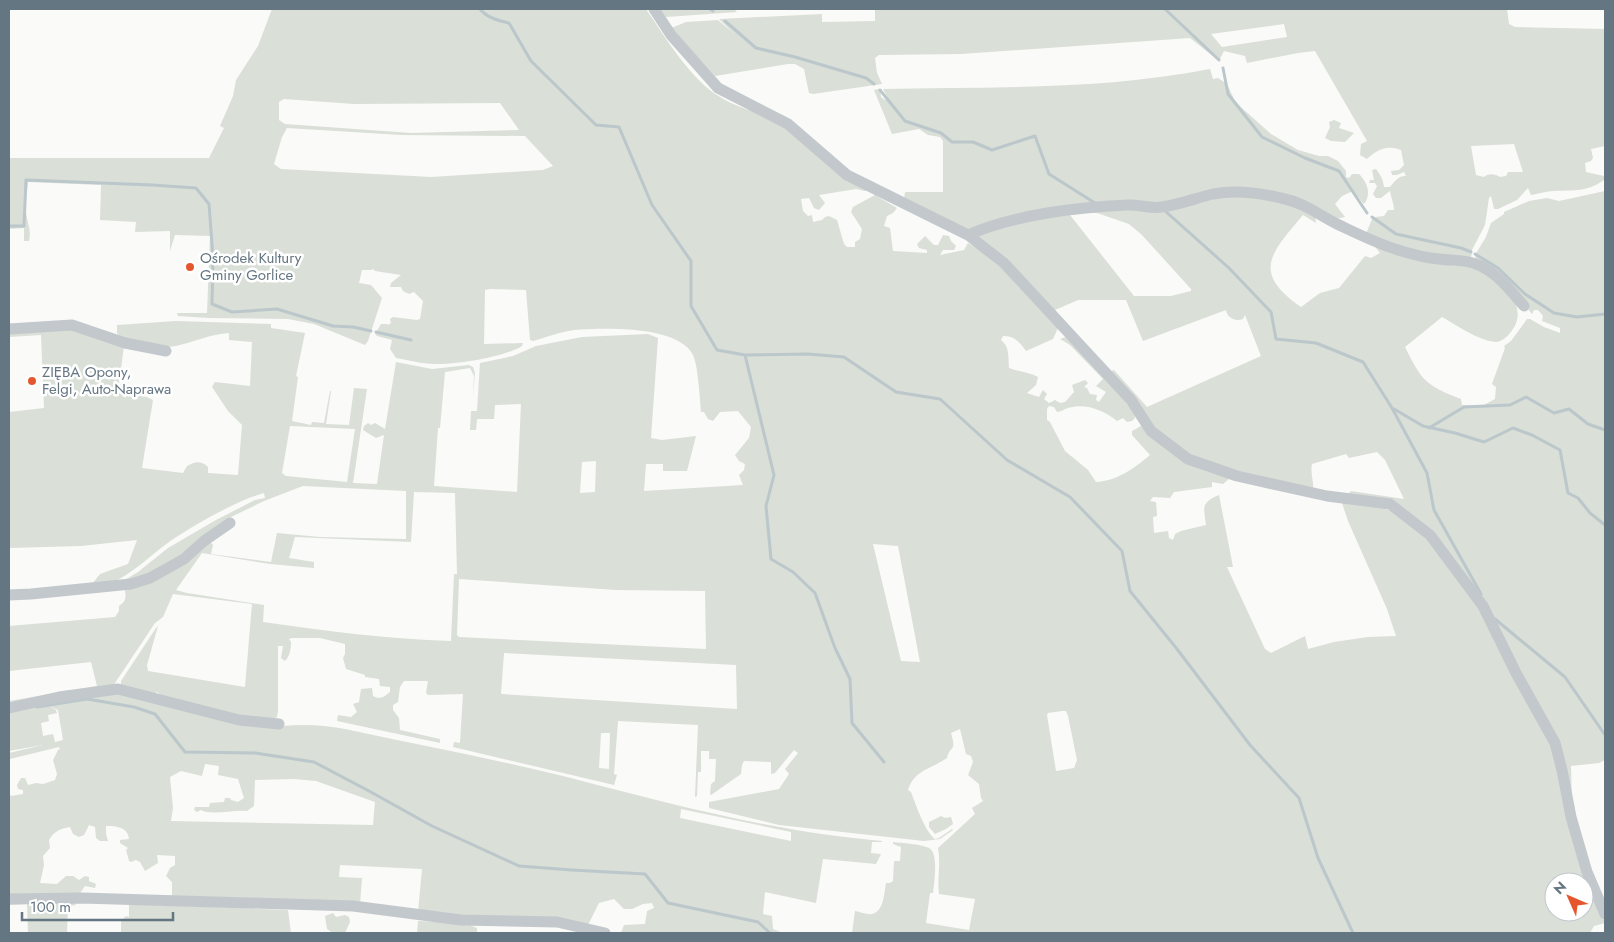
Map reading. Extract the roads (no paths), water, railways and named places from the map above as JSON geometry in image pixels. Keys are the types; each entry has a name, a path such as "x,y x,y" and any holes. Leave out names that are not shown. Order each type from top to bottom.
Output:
{"street":[{"path":"654,9 671,35 718,88 788,124 847,175 968,235 1004,263 1131,400 1151,431 1188,459 1236,476 1327,496 1390,504 1430,535 1483,606 1516,673 1555,743 1587,872 1605,914"},
{"path":"968,235 982,229 1028,217 1084,208 1130,204 1159,208 1214,194 1244,193 1281,198 1306,206 1338,224 1398,250 1438,259 1468,261 1478,264 1503,282 1524,306"},
{"path":"9,329 72,325 125,343 166,351"},
{"path":"9,595 131,584 144,580 184,559 204,541 230,523"},
{"path":"9,708 59,697 118,689 239,720 279,724"},
{"path":"9,899 82,898 353,906 461,920 557,922 605,933"}],"waterway":[{"path":"480,9 497,20 509,23 531,61 596,125 619,127 652,205 691,261 691,306 717,350 745,355 808,354 844,357 896,392 940,399 1007,460 1070,497 1122,551 1130,591 1250,745 1299,798 1318,858 1353,933"},
{"path":"1165,9 1219,60"},
{"path":"725,21 756,48 795,57 866,78 874,84"},
{"path":"1223,68 1228,94 1262,137 1305,158 1339,171 1367,213"},
{"path":"880,90 905,121 941,133 952,142 973,142 992,150 1035,136 1049,174 1095,203"},
{"path":"9,226 24,226 26,180 196,188 209,204 213,258 212,304 232,312 277,309 333,326 353,327 371,331"},
{"path":"1164,210 1229,268 1271,312 1276,339 1316,343 1363,362 1392,408 1427,473 1434,510 1481,594"},
{"path":"1372,217 1396,234 1461,248 1471,252"},
{"path":"1475,254 1498,268 1525,294 1554,313 1577,317 1605,314"},
{"path":"376,332 411,340"},
{"path":"745,355 774,475 766,506 771,559 793,572 815,593 835,648 850,679 852,723 884,762"},
{"path":"1429,428 1464,407 1510,405 1526,397 1554,413 1569,409 1588,424 1605,430"},
{"path":"1394,409 1423,426 1484,442 1513,428 1532,435 1560,450 1568,493 1578,498 1590,513 1605,525"},
{"path":"1495,619 1565,677 1605,735"},
{"path":"37,707 87,699 134,707 155,714 185,752 255,753 314,762 432,826 519,866 645,874 668,903 758,922 770,933"}],"place":[{"name":"Ośrodek Kultury Gminy Gorlice","path":"190,267"},
{"name":"ZIĘBA Opony, Felgi, Auto-Naprawa","path":"32,381"}]}
